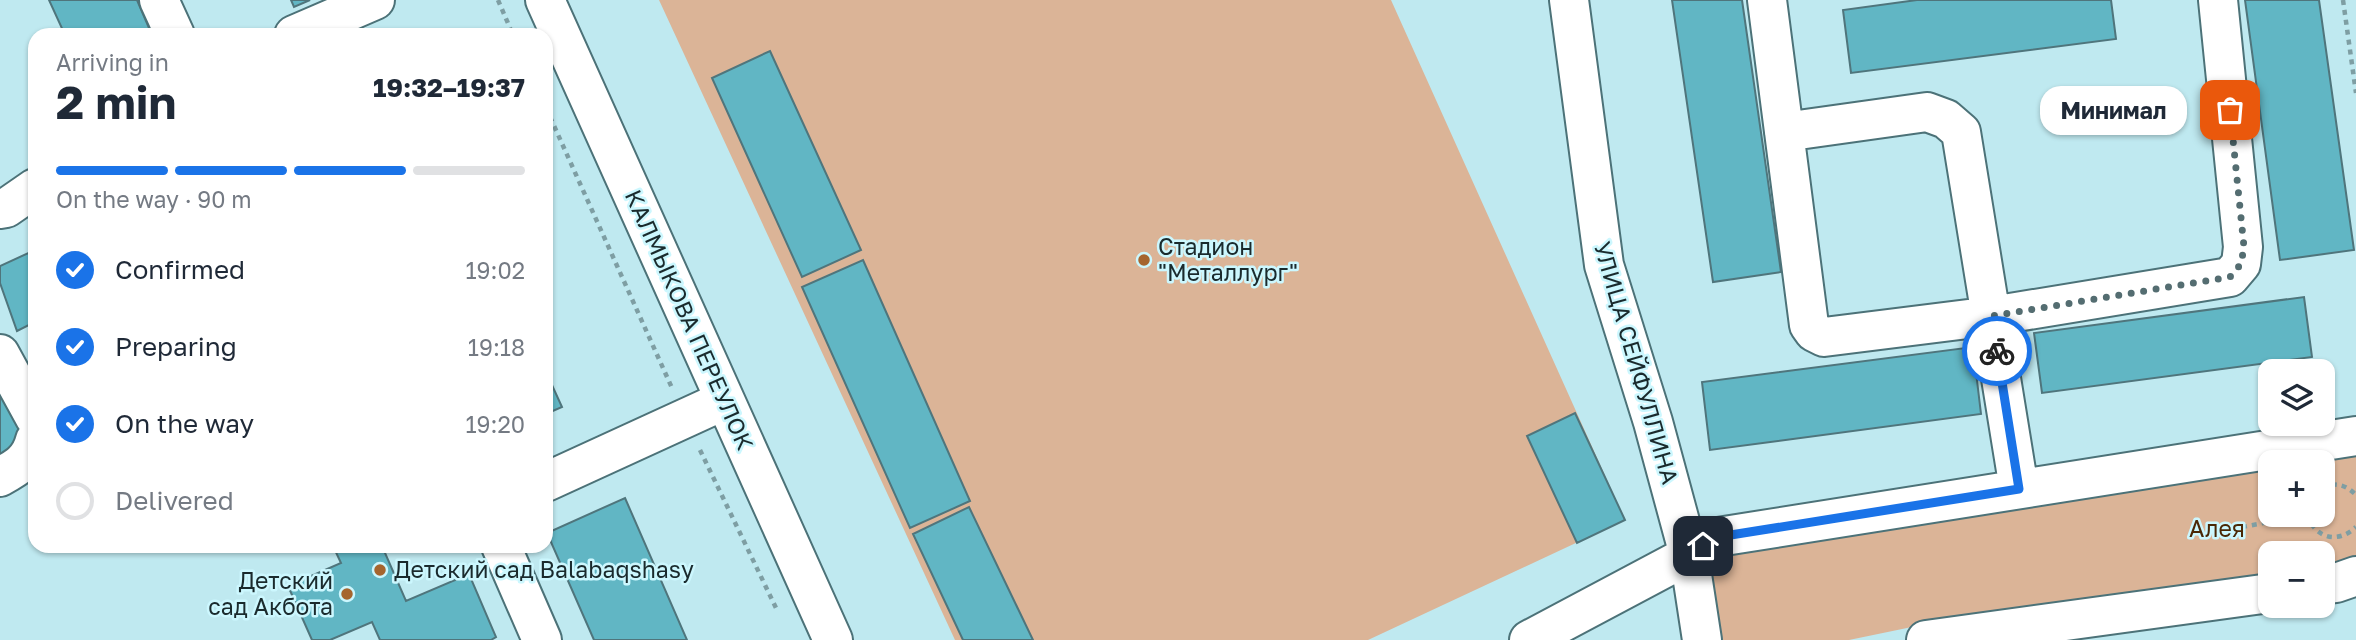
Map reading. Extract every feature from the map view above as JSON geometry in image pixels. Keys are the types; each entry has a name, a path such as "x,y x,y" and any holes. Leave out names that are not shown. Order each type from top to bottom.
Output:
{"street":[{"path":"159,0 172,28"},
{"path":"310,28 375,0"},
{"name":"КАЛМЫКОВА ПЕРЕУЛОК","path":"545,0 833,640"},
{"name":"УЛИЦА СЕЙФУЛЛИНА","path":"1569,0 1604,265 1653,422 1689,555 1702,640"},
{"path":"1771,1 1784,132 1809,325 1814,332 1824,337 1992,316 2230,277 2241,264 2244,247 2218,0"},
{"path":"1784,132 1927,112 1946,119 1961,132 2019,489"},
{"path":"0,209 6,208 28,193"},
{"path":"0,354 28,405"},
{"path":"553,479 725,400"},
{"path":"1530,640 1718,537 2356,436"},
{"path":"0,477 24,463 28,457"},
{"path":"504,553 542,640"},
{"path":"2335,583 2356,576"},
{"path":"1926,640 2031,633 2258,595"}],"path":[{"path":"498,0 510,28"},
{"path":"2343,0 2356,93"},
{"path":"553,123 685,419 779,615"},
{"path":"2335,484 2350,489 2356,495"},
{"path":"2242,527 2258,524"},
{"path":"2313,527 2318,533 2339,538 2356,527"}],"green space":[{"name":"Стадион \"Металлург\"","path":"659,0 1391,0 1625,520 1368,640 955,640"},
{"name":"Алея","path":"2356,455 2356,557 2337,566 2335,541 2258,541 2258,577 1936,622 1849,640 1711,640 1704,558 2258,470 2258,527 2335,527 2335,458"}],"building":[{"path":"49,0 137,0 149,28 62,28"},
{"path":"291,0 310,0 294,7"},
{"path":"1672,0 1742,0 1781,272 1713,282"},
{"path":"1917,0 2111,0 2116,39 1851,73 1843,10"},
{"path":"2245,0 2319,0 2354,250 2280,260"},
{"path":"770,51 861,250 802,277 712,78"},
{"path":"28,253 28,326 17,331 0,283 0,266"},
{"path":"863,260 970,501 910,528 802,287"},
{"path":"2304,297 2312,357 2258,359 2258,364 2042,393 2034,333"},
{"path":"1973,347 1981,414 1710,450 1702,382"},
{"path":"0,382 28,446 0,459"},
{"path":"553,387 562,407 553,411"},
{"path":"1575,413 1625,520 1577,543 1527,436"},
{"path":"625,498 687,640 594,640 553,547 553,530"},
{"path":"969,507 1033,640 963,640 913,534"},
{"name":"Детский сад Акбота","path":"336,553 385,553 406,601 469,574 496,637 491,640 380,640 372,622 330,640 312,640 288,586 341,563"}],"way so far":[{"path":"1997,351 1992,316 2230,277 2241,264 2244,247 2230,110"}],"place":[{"name":"Минимал","path":"2230,110"},
{"name":"Стадион \"Металлург\"","path":"1144,260"},
{"name":"Детский сад Balabaqshasy","path":"380,570"},
{"name":"Детский сад Акбота","path":"347,594"}],"route":[{"path":"1703,546 1718,537 2019,489 1997,351"}]}
